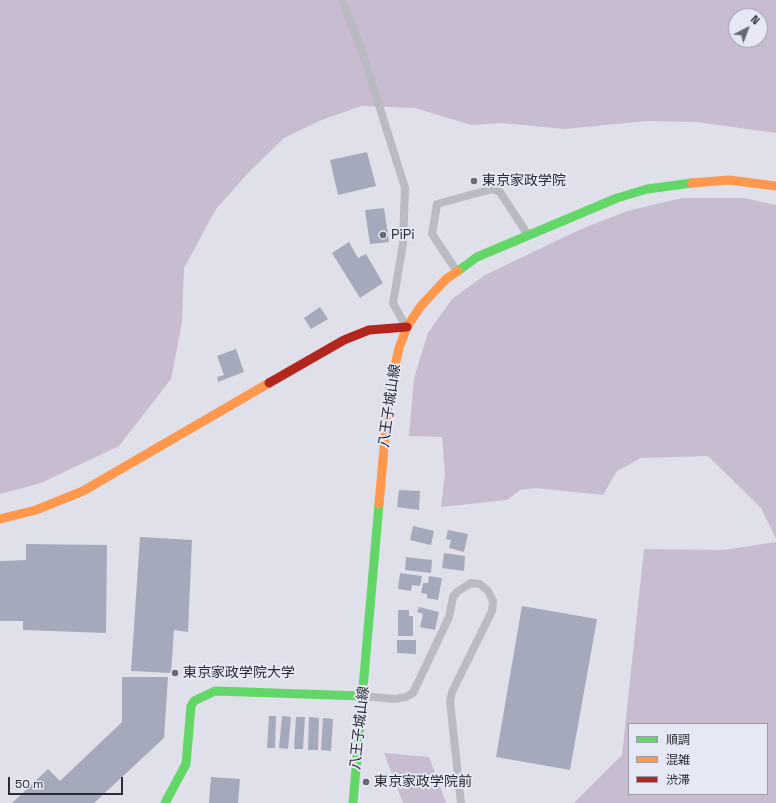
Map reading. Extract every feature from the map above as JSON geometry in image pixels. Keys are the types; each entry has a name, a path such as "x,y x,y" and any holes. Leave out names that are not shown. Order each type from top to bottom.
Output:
{"main road":[{"name":"八王子城山線","path":"353,803 389,393 399,348 407,327 434,290 456,270 477,257 617,198 647,189 677,183 729,180 776,186"},
{"path":"0,519 36,510 83,491 344,340 369,330 407,327"},
{"path":"165,803 186,764 191,706 194,701 215,691 363,696"}],"lane":[{"path":"342,0 363,54 405,188 403,244 393,303 407,327"},
{"path":"456,270 432,234 437,204 492,188 500,192 528,235"},
{"path":"363,696 396,699 406,697 413,693 449,617 453,597 457,592 471,583 480,584 488,591 493,601 492,611 452,692 450,701 461,803"}],"shaded area":[{"path":"0,0 776,0 776,133 697,122 646,121 565,129 502,123 471,125 415,108 361,106 319,121 284,138 249,172 216,209 184,268 182,322 171,379 119,446 41,483 0,494"},
{"path":"682,198 744,198 776,205 776,539 761,508 708,456 641,458 617,471 603,495 535,488 520,490 507,500 441,507 445,473 442,437 409,436 414,378 428,333 452,299 485,275 579,230 627,211"},
{"path":"776,542 776,803 574,803 622,755 644,549 723,550"},
{"path":"384,753 429,757 446,803 403,803"}],"building":[{"path":"367,152 376,186 338,195 330,160"},
{"path":"384,208 389,242 370,244 365,210"},
{"path":"349,242 358,258 366,254 383,283 360,298 332,253"},
{"path":"320,307 328,319 311,329 304,318"},
{"path":"236,349 244,372 218,382 217,377 224,375 217,356"},
{"path":"399,490 420,491 419,510 397,507"},
{"path":"413,526 434,531 431,545 410,540"},
{"path":"448,530 468,534 464,552 449,548 451,540 446,539"},
{"path":"140,537 192,540 188,632 174,630 171,673 131,671"},
{"path":"26,544 107,545 106,633 23,630 23,621 0,621 0,561 26,560"},
{"path":"444,553 465,556 464,571 442,568"},
{"path":"406,557 432,560 431,573 405,570"},
{"path":"400,573 422,576 420,586 412,585 411,591 398,589"},
{"path":"429,576 442,578 438,600 427,598 427,594 421,593 423,583 428,583"},
{"path":"522,606 597,619 570,770 496,757"},
{"path":"419,607 439,612 435,630 420,627 423,614 417,612"},
{"path":"398,610 409,610 409,616 413,616 413,636 398,636"},
{"path":"397,640 416,640 416,654 397,653"},
{"path":"122,677 168,677 164,738 94,803 12,803 48,769 60,781 122,722"},
{"path":"269,716 276,716 275,748 267,748"},
{"path":"282,716 291,717 288,749 279,748"},
{"path":"296,717 305,717 303,749 294,749"},
{"path":"309,717 319,718 318,750 308,750"},
{"path":"323,718 333,719 331,751 321,750"},
{"path":"211,777 240,779 238,803 209,803"}],"traffic: fast":[{"path":"458,271 477,257 617,198 647,189 692,183"},
{"path":"353,803 379,504"},
{"path":"165,803 186,764 191,706 194,701 215,691 363,696"}],"traffic: slow":[{"path":"692,183 729,180 776,186"},
{"path":"379,504 389,393 399,348 407,327 420,307 446,279 458,271"},
{"path":"0,519 36,510 83,491 269,383"}],"traffic: jam":[{"path":"269,383 344,340 369,330 407,327"}],"place":[{"name":"東京家政学院","path":"474,181"},
{"name":"PiPi","path":"383,235"},
{"name":"東京家政学院大学","path":"175,673"},
{"name":"東京家政学院前","path":"366,782"}]}
